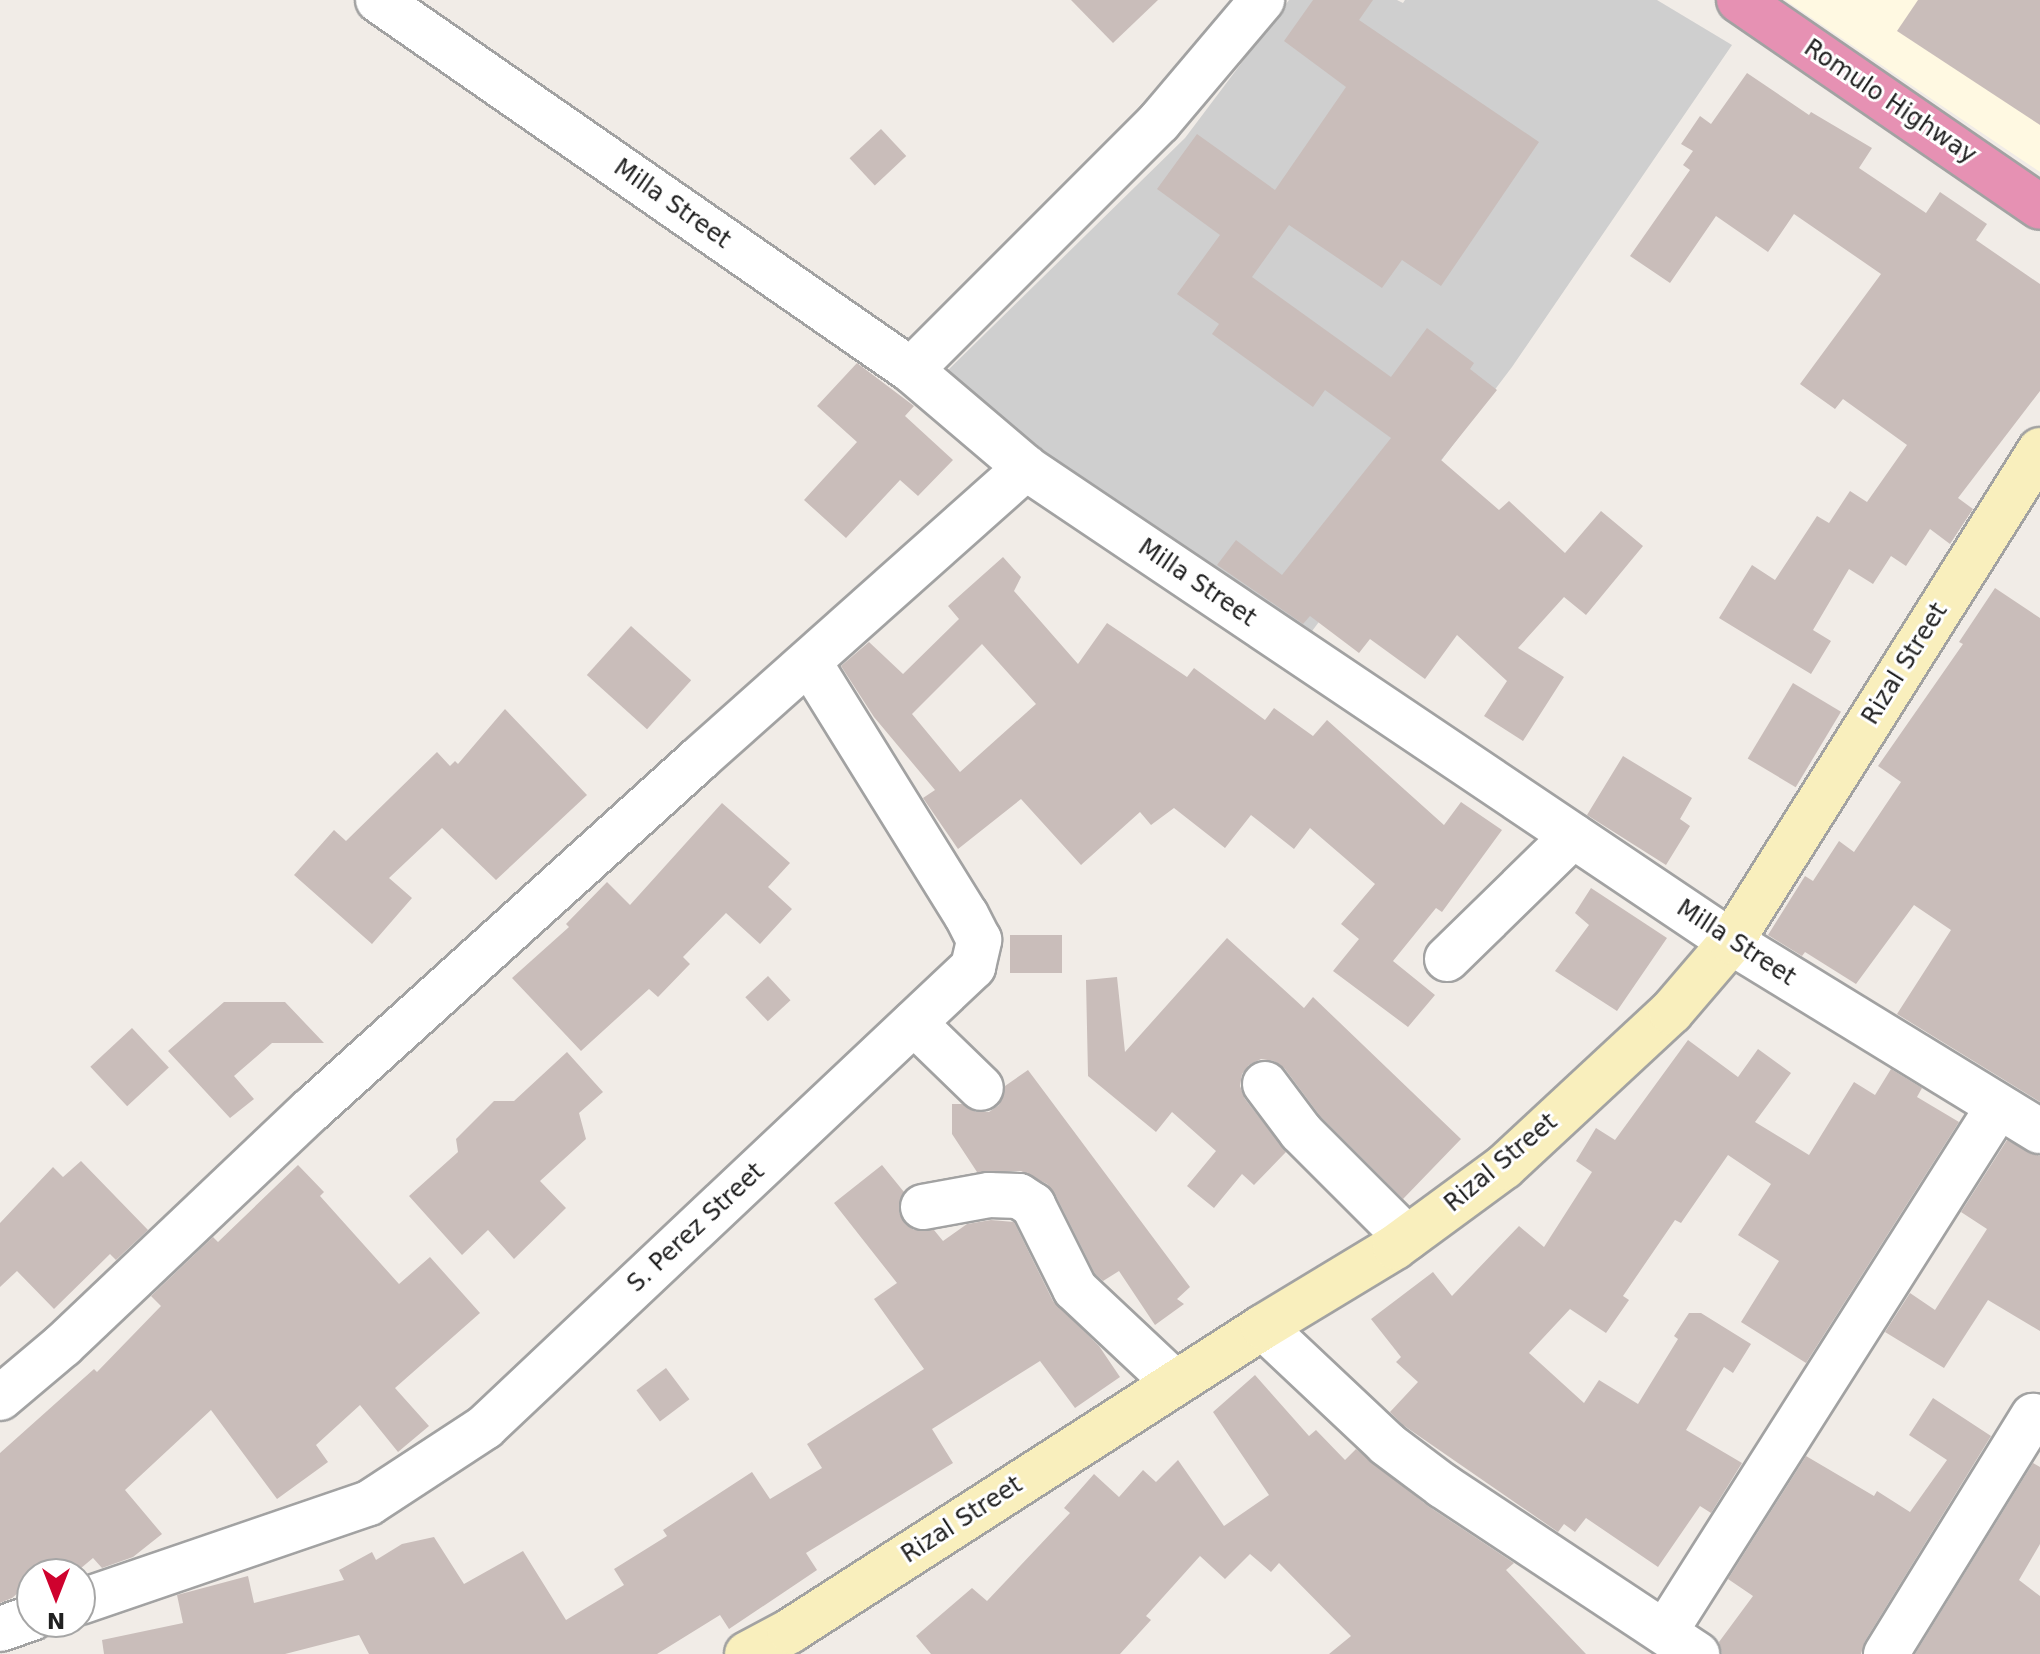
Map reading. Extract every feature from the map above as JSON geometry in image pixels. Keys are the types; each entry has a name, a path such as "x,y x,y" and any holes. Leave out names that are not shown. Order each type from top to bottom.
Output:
{"highway":[{"name":"Romulo Highway","path":"1739,0 2040,207"}],"street":[{"name":"Milla Street","path":"378,0 911,370 1026,468 1731,942 2040,1131"},
{"path":"911,370 1159,122 1262,0"},
{"name":"Rizal Street","path":"747,1654 790,1631 1407,1238 1504,1167 1671,1012 1731,942 2040,450"},
{"path":"0,1398 63,1345 311,1110 1026,468"},
{"name":"S. Perez Street","path":"96,1597 369,1503 485,1427 973,967 979,940 809,662"},
{"path":"1447,959 1573,836"},
{"path":"914,1023 981,1088"},
{"path":"1265,1084 1301,1132 1407,1238"},
{"path":"1263,1327 1387,1444 1443,1486 1681,1643 1998,1107"},
{"path":"923,1207 989,1195 1019,1196 1033,1205 1075,1289 1175,1383"},
{"path":"1886,1654 2033,1416"}],"shaded area":[{"path":"1289,0 1397,0 1403,3 1405,0 1657,0 1732,45 1512,367 1306,639 1036,460 943,375 1185,138"},
{"path":"1785,0 2040,0 2040,172"}],"building":[{"path":"1071,0 1158,0 1113,43"},
{"path":"1313,0 1373,0 1359,20 1539,142 1441,286 1402,260 1382,288 1289,225 1252,277 1391,377 1427,328 1474,363 1470,369 1497,390 1441,460 1499,510 1509,501 1565,553 1601,511 1643,546 1586,615 1564,597 1518,648 1564,677 1523,741 1484,716 1507,681 1457,635 1425,679 1370,639 1359,653 1310,616 1303,624 1217,565 1236,540 1282,575 1391,438 1325,390 1313,407 1212,334 1219,324 1177,294 1220,235 1157,189 1197,134 1275,190 1346,87 1284,41"},
{"path":"1918,0 2040,0 2040,125 1897,31"},
{"path":"1747,73 1809,115 1811,112 1872,148 1859,168 1926,213 1940,192 1987,224 1976,240 2040,284 2040,391 1958,498 1973,509 1950,544 1930,529 1906,566 1891,556 1873,584 1849,569 1813,630 1831,641 1811,674 1719,618 1752,565 1775,580 1817,516 1829,523 1850,491 1867,502 1907,445 1843,399 1835,409 1800,384 1881,274 1794,214 1768,252 1716,216 1670,283 1630,256 1690,170 1683,165 1693,151 1681,144 1700,116 1711,124"},
{"path":"881,129 906,156 875,185 850,158"},
{"path":"857,363 914,406 905,416 953,460 918,496 900,480 846,538 804,500 857,442 817,406"},
{"path":"1003,557 1021,577 1014,591 1078,664 1107,623 1187,677 1194,668 1265,720 1274,708 1313,736 1327,720 1444,825 1461,802 1502,830 1442,912 1436,908 1393,961 1435,995 1408,1027 1333,971 1359,939 1341,924 1375,884 1310,828 1294,849 1251,815 1225,848 1174,808 1151,825 1140,812 1081,865 1021,799 958,849 923,798 935,790 874,717 841,666 869,642 903,674 959,619 948,606","holes":["982,644 1036,704 960,772 912,714"]},
{"path":"1995,588 2040,618 2040,1102 1897,1014 1951,930 1914,905 1856,984 1805,952 1802,956 1768,935 1805,876 1813,881 1839,841 1854,852 1901,782 1878,766 1963,644 1959,642"},
{"path":"631,626 691,680 647,729 587,675"},
{"path":"1793,683 1841,712 1796,787 1748,758"},
{"path":"505,709 587,795 496,880 442,828 389,878 412,898 372,944 294,875 334,830 346,841 437,752 450,766 455,761 458,764"},
{"path":"1623,756 1692,798 1680,819 1690,826 1666,865 1587,815"},
{"path":"722,803 790,863 768,887 792,909 760,944 726,913 683,957 690,964 658,997 649,989 581,1051 512,978 569,927 566,924 607,882 630,905"},
{"path":"1591,888 1667,938 1617,1011 1555,971 1589,925 1575,913"},
{"path":"1010,935 1062,935 1062,973 1010,973"},
{"path":"1227,938 1304,1008 1313,997 1461,1139 1403,1199 1320,1116 1285,1069 1274,1061 1261,1059 1249,1065 1242,1074 1240,1086 1245,1099 1286,1152 1254,1185 1242,1174 1214,1208 1187,1186 1216,1151 1172,1112 1156,1132 1088,1076 1086,980 1117,977 1125,1052"},
{"path":"768,976 791,1000 768,1021 745,997"},
{"path":"224,1002 285,1002 324,1043 272,1043 234,1076 254,1099 230,1118 168,1051"},
{"path":"132,1028 169,1067 127,1106 90,1067"},
{"path":"1688,1040 1738,1077 1758,1049 1791,1073 1755,1122 1809,1155 1854,1082 1875,1095 1891,1069 1922,1088 1917,1097 1959,1122 1806,1363 1741,1322 1779,1261 1738,1235 1771,1184 1728,1155 1681,1223 1675,1220 1623,1296 1629,1300 1606,1333 1570,1309 1529,1353 1584,1403 1599,1380 1638,1404 1678,1339 1674,1336 1689,1313 1701,1313 1751,1344 1733,1373 1724,1367 1686,1430 1742,1463 1711,1513 1700,1506 1658,1567 1586,1518 1575,1532 1564,1524 1558,1532 1403,1425 1390,1412 1418,1382 1396,1362 1401,1357 1371,1319 1433,1272 1452,1296 1519,1226 1544,1247 1592,1172 1576,1161 1596,1128 1615,1140"},
{"path":"567,1052 603,1092 579,1113 586,1139 540,1181 566,1208 514,1259 488,1230 462,1255 409,1196 458,1152 456,1139 494,1101 514,1101"},
{"path":"1028,1070 1190,1287 1177,1299 1184,1304 1155,1325 1119,1271 1103,1281 1095,1274 1047,1184 1021,1171 977,1172 952,1134 952,1104 962,1104 976,1112 989,1112 999,1105 1005,1086"},
{"path":"2007,1140 2040,1156 2040,1331 1988,1300 1944,1368 1885,1332 1910,1293 1935,1310 1987,1229 1961,1212"},
{"path":"81,1161 148,1230 116,1260 110,1254 54,1309 17,1271 0,1287 0,1223 53,1167 63,1177"},
{"path":"298,1165 324,1192 320,1196 399,1284 430,1257 480,1313 395,1388 429,1426 398,1452 360,1405 316,1445 328,1462 277,1499 211,1410 125,1490 162,1534 133,1557 102,1568 96,1558 16,1558 16,1595 0,1603 0,1453 94,1369 97,1372 161,1306 151,1296 213,1237 218,1242"},
{"path":"882,1165 904,1192 899,1212 905,1224 914,1230 934,1230 943,1241 967,1224 991,1220 1014,1222 1053,1301 1099,1346 1120,1377 1075,1408 1040,1361 932,1429 953,1463 806,1553 817,1570 729,1629 720,1615 657,1654 369,1654 359,1635 285,1654 104,1654 102,1640 183,1623 177,1595 248,1576 254,1603 344,1580 339,1570 372,1552 376,1560 402,1544 434,1537 464,1584 523,1551 566,1620 624,1585 614,1569 667,1536 663,1530 752,1472 770,1499 822,1468 807,1444 924,1369 874,1299 897,1283 834,1203"},
{"path":"666,1368 689,1399 660,1421 636,1390"},
{"path":"1255,1375 1309,1436 1316,1430 1345,1460 1356,1449 1428,1506 1514,1563 1506,1570 1586,1654 1329,1654 1351,1636 1279,1563 1271,1572 1250,1554 1225,1579 1200,1556 1146,1616 1151,1620 1120,1654 931,1654 916,1636 972,1588 987,1601 1070,1513 1064,1508 1094,1474 1119,1497 1143,1470 1156,1482 1178,1460 1224,1526 1269,1495 1213,1412"},
{"path":"1933,1398 1991,1436 1865,1641 1861,1654 1722,1654 1719,1642 1753,1596 1728,1579 1806,1456 1874,1496 1877,1491 1910,1512 1947,1460 1909,1435"},
{"path":"2033,1463 2040,1467 2040,1544 2019,1580 2040,1596 2040,1654 1915,1654"}]}
